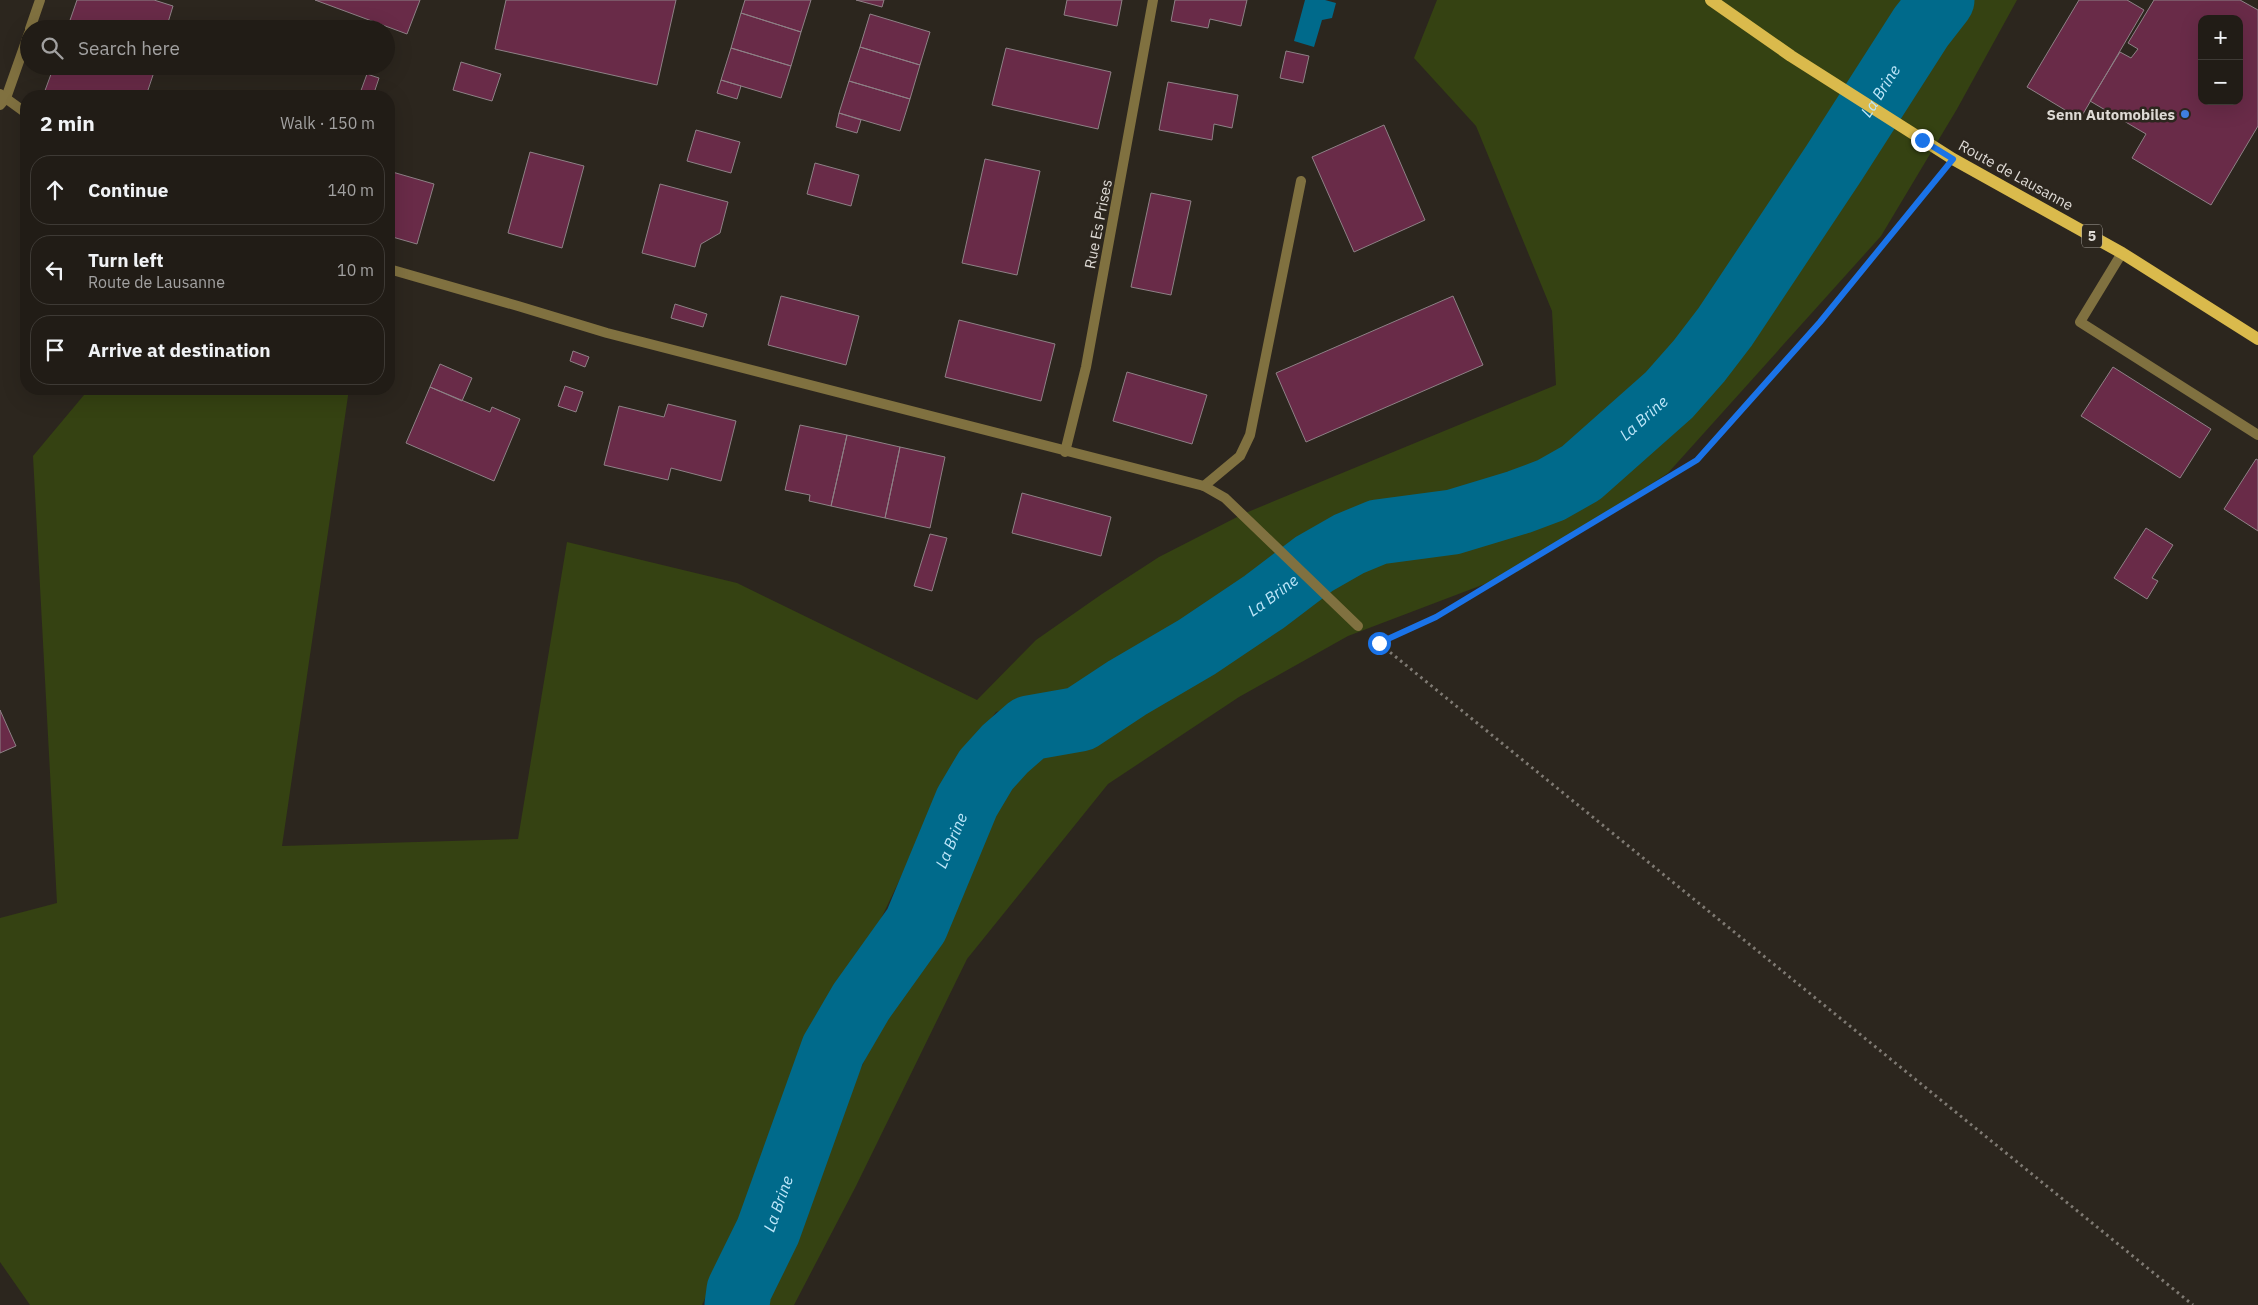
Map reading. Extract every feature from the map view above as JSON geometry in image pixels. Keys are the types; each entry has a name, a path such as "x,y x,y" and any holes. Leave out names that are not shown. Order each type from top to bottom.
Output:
{"main road":[{"name":"Route de Lausanne","path":"1711,0 1791,56 1922,140 2122,253 2258,339"}],"street":[{"path":"33,20 40,0"},
{"name":"Rue Es Prises","path":"1065,452 1086,367 1154,0"},
{"path":"20,54 2,99 20,110"},
{"path":"1204,486 1240,456 1250,434 1301,181"},
{"path":"2122,253 2080,322 2258,435"},
{"path":"395,271 616,336 1204,486 1225,498 1358,626"}],"path":[{"path":"1379,643 1436,617 1697,460 1820,322 1953,159"},
{"path":"1358,626 2193,1305"}],"green space":[{"path":"1437,0 2017,0 1957,109 1881,236 1668,473 1519,571 1348,636 1239,697 1108,784 967,959 856,1186 794,1305 751,1305 776,1255 880,1026 942,911 970,829 1054,744 1016,706 996,712 972,745 935,806 853,977 702,1305 30,1305 0,1262 0,918 57,903 33,456 84,395 348,395 282,846 518,839 567,542 737,583 977,700 1036,640 1159,557 1243,514 1556,385 1552,311 1476,126 1414,58"}],"water":[{"path":"1305,0 1325,0 1336,3 1332,18 1322,20 1314,47 1294,41"}],"building":[{"path":"77,0 154,0 173,6 169,20 70,20"},
{"path":"315,0 420,0 407,34 395,30 395,20 369,20"},
{"path":"506,0 676,0 657,85 495,49"},
{"path":"745,0 811,0 801,32 741,13"},
{"path":"856,0 884,0 882,7"},
{"path":"1067,0 1122,0 1117,26 1064,15"},
{"path":"1175,0 1247,0 1241,26 1210,19 1208,28 1171,21"},
{"path":"2079,0 2127,0 2144,10 2080,119 2027,87"},
{"name":"Senn Automobiles","path":"2154,0 2240,0 2258,10 2258,126 2211,205 2132,158 2146,134 2090,101 2120,52 2131,58 2138,49 2128,43"},
{"path":"741,13 801,32 791,66 731,48"},
{"path":"870,14 930,32 920,65 860,47"},
{"path":"860,47 920,65 910,99 849,81"},
{"path":"731,48 791,66 781,98 721,80"},
{"path":"1006,48 1111,72 1098,129 992,105"},
{"path":"1286,51 1309,56 1303,83 1280,78"},
{"path":"461,62 501,74 492,101 453,90"},
{"path":"51,75 153,75 148,90 45,90"},
{"path":"367,75 379,78 375,90 361,90"},
{"path":"721,80 741,86 737,99 717,93"},
{"path":"849,81 910,99 900,131 839,113"},
{"path":"1168,82 1238,95 1232,128 1214,124 1212,140 1159,130"},
{"path":"839,113 861,120 857,133 836,127"},
{"path":"1384,125 1425,220 1354,252 1312,157"},
{"path":"696,130 740,142 731,173 687,161"},
{"path":"530,152 584,166 562,248 508,233"},
{"path":"985,159 1040,171 1017,275 962,263"},
{"path":"815,163 859,175 851,206 807,194"},
{"path":"395,173 434,184 417,244 395,238"},
{"path":"660,184 728,202 720,233 701,244 695,267 642,253"},
{"path":"1151,193 1191,201 1171,295 1131,287"},
{"path":"781,296 859,316 846,365 768,345"},
{"path":"1453,296 1483,365 1306,442 1276,373"},
{"path":"675,304 707,314 703,327 671,318"},
{"path":"959,320 1055,344 1041,401 945,377"},
{"path":"573,351 589,357 585,367 570,361"},
{"path":"440,364 472,378 462,401 430,387"},
{"path":"2113,367 2211,429 2180,478 2081,416"},
{"path":"1127,372 1207,395 1192,444 1113,421"},
{"path":"565,386 583,392 576,412 558,406"},
{"path":"430,387 490,412 492,407 520,419 494,481 406,443"},
{"path":"668,404 736,421 721,481 671,468 668,480 604,465 619,406 664,417"},
{"path":"800,425 847,435 831,506 809,501 810,495 785,490"},
{"path":"847,435 900,447 885,518 831,506"},
{"path":"900,447 945,457 930,528 885,518"},
{"path":"2256,459 2258,460 2258,531 2224,509"},
{"path":"1022,493 1111,517 1101,556 1012,533"},
{"path":"2146,528 2173,545 2152,578 2158,581 2147,599 2114,578"},
{"path":"930,534 947,538 932,591 914,586"},
{"path":"0,710 16,746 0,753"}],"waterway":[{"name":"La Brine","path":"737,1305 739,1290 768,1231 833,1050 861,1002 916,925 967,802 986,770 1005,749 1029,728 1080,719 1127,688 1197,647 1264,602 1314,564 1349,544 1378,532 1453,522 1519,502 1551,490 1581,473 1669,395 1699,361 1725,327 1834,163 1921,27 1942,0"}],"place":[{"name":"Senn Automobiles","path":"2185,114"}],"route":[{"path":"1379,643 1436,617 1697,460 1820,322 1953,159 1922,140"}]}
